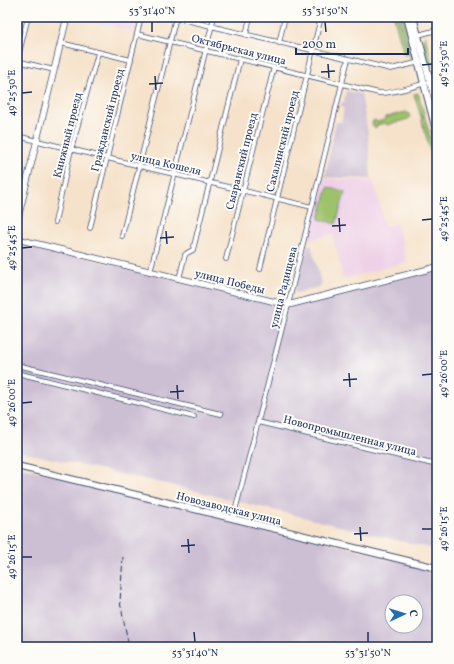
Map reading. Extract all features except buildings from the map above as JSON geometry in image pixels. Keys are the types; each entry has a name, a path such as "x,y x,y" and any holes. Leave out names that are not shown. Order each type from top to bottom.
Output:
{"main road":[{"path":"17,222 67,17"},
{"path":"406,17 430,82 437,107"},
{"path":"413,17 418,35 424,84 437,134"},
{"name":"улица Победы","path":"17,239 288,305 437,267"},
{"name":"Новозаводская улица","path":"17,466 437,568"}],"street":[{"path":"28,17 17,62 54,70"},
{"name":"Гражданский проезд","path":"90,228 141,17"},
{"path":"122,236 175,17"},
{"name":"Октябрьская улица","path":"175,17 391,69 422,61"},
{"path":"150,272 214,17"},
{"path":"246,35 250,17"},
{"path":"279,43 286,17"},
{"name":"Сахалинский проезд","path":"260,269 321,17"},
{"path":"418,35 437,30"},
{"name":"Октябрьская улица","path":"137,34 368,90 388,93 430,82"},
{"path":"61,43 131,60"},
{"name":"Книжный проезд","path":"55,222 71,150 98,53"},
{"path":"179,279 185,255 193,250 240,59"},
{"name":"улица Радищева","path":"234,519 348,59"},
{"name":"Сызранский проезд","path":"226,259 274,68"},
{"name":"улица Кошеля","path":"17,136 312,207"},
{"path":"17,365 221,414"},
{"path":"17,373 194,416"},
{"name":"Новопромышленная улица","path":"258,422 437,465"}],"shaded area":[{"path":"74,17 139,17 136,32"},
{"path":"346,91 361,94 368,133 371,179 325,177 336,122 341,122 344,109 341,107 342,102 344,103"},
{"path":"323,179 374,181 385,226 397,223 407,262 343,279 333,234 307,240"},
{"path":"17,241 289,307 437,269 437,550 171,485 17,451"},
{"path":"311,244 322,286 297,293 294,292 308,245"},
{"path":"17,466 437,569 437,647 17,647"}],"green space":[{"path":"394,17 398,17 408,54 404,55"},
{"path":"400,17 404,17 414,56 411,60"},
{"path":"425,36 433,66 428,64 422,42"},
{"path":"418,93 425,116 421,117 414,94"},
{"path":"406,112 410,117 408,119 387,125 385,123 377,125 376,128 373,127 372,123 375,120 377,122 384,120 386,117"},
{"path":"425,117 437,161 437,163 434,164 421,118"},
{"path":"328,187 345,192 336,224 319,219"}],"railway":[{"path":"123,557 120,602 129,647"}]}
